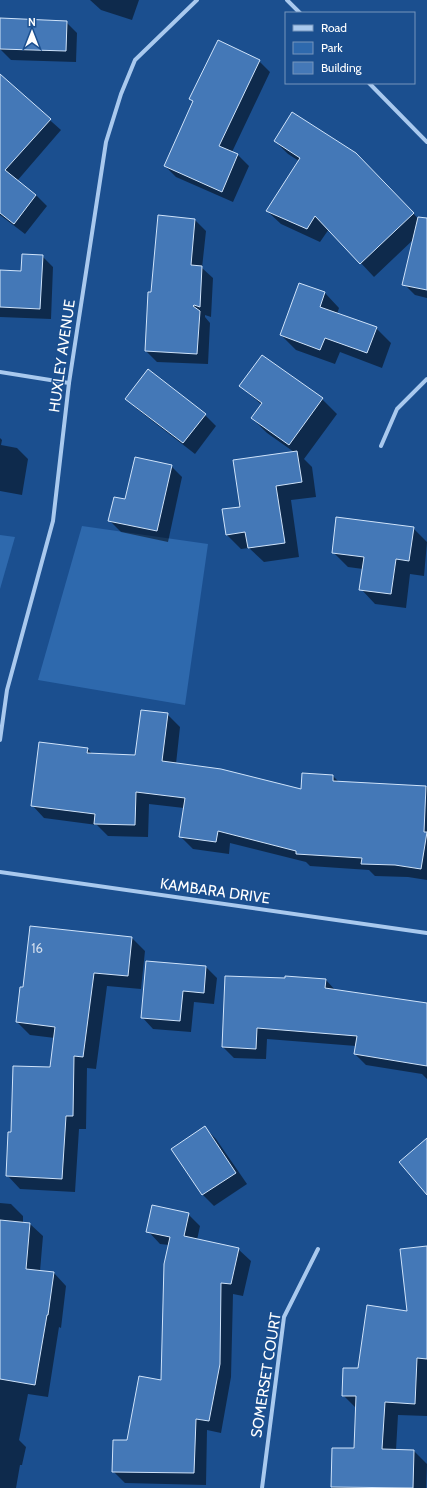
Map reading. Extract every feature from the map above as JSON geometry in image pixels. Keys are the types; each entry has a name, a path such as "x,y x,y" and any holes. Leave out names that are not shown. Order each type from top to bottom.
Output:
{"street":[{"name":"HUXLEY AVENUE","path":"0,740 7,690 53,521 69,383 106,142 121,94 135,60 196,0"},
{"path":"287,0 299,12"},
{"path":"370,84 427,142"},
{"path":"0,372 69,383"},
{"path":"381,446 397,409 427,379"},
{"name":"KAMBARA DRIVE","path":"0,872 427,933"},
{"name":"SOMERSET COURT","path":"262,1488 284,1317 318,1249"}],"green space":[{"path":"82,526 208,544 185,705 38,680"},
{"path":"0,535 15,537 0,589"}],"building":[{"path":"0,18 67,21 66,51 0,49"},
{"path":"218,40 260,60 219,146 238,154 222,192 164,166 193,101 189,99"},
{"path":"0,74 51,119 5,170 36,195 14,224 0,213"},
{"path":"292,112 356,153 414,213 360,264 315,216 307,229 266,211 300,158 274,141"},
{"path":"158,215 195,219 191,265 202,266 200,307 193,306 200,311 197,354 145,351 148,292 151,292"},
{"path":"418,217 427,218 427,290 402,285"},
{"path":"22,254 43,255 40,309 0,307 0,270 21,271"},
{"path":"299,283 325,292 320,307 377,327 367,353 325,338 320,350 280,335"},
{"path":"262,355 323,398 289,445 251,418 262,403 239,386"},
{"path":"148,369 206,414 183,443 125,399"},
{"path":"297,451 302,482 276,486 285,543 248,548 245,532 226,535 222,509 240,507 233,460"},
{"path":"135,457 172,465 157,531 108,521 114,497 125,499"},
{"path":"336,517 414,527 409,561 396,559 391,594 359,590 364,557 332,553"},
{"path":"141,710 168,713 162,761 221,769 301,789 302,773 333,775 333,781 426,786 424,832 427,832 421,869 395,865 361,864 362,858 296,854 296,851 218,831 216,842 179,837 185,798 136,792 135,825 94,824 95,814 31,806 39,742 88,748 87,753 135,755"},
{"path":"30,926 132,937 128,976 94,973 83,1057 74,1056 73,1116 66,1116 62,1179 6,1176 8,1132 11,1132 13,1066 50,1067 55,1027 16,1022 20,987 23,987"},
{"path":"146,961 206,966 204,993 183,991 180,1021 141,1018"},
{"path":"225,976 285,978 285,976 326,979 325,988 427,1003 427,1066 354,1054 357,1036 257,1028 256,1049 222,1047"},
{"path":"205,1126 236,1173 202,1195 171,1149"},
{"path":"427,1138 427,1195 399,1162"},
{"path":"152,1205 189,1213 184,1236 239,1248 231,1284 221,1283 220,1364 209,1421 196,1419 194,1473 112,1472 113,1440 127,1440 139,1376 161,1380 164,1264 170,1237 146,1232"},
{"path":"0,1220 30,1223 26,1269 54,1272 48,1315 35,1385 0,1379"},
{"path":"427,1246 427,1359 417,1358 415,1404 385,1402 382,1449 414,1450 413,1488 331,1487 332,1448 354,1448 356,1396 342,1396 343,1368 358,1368 367,1305 407,1311 400,1249"}]}
